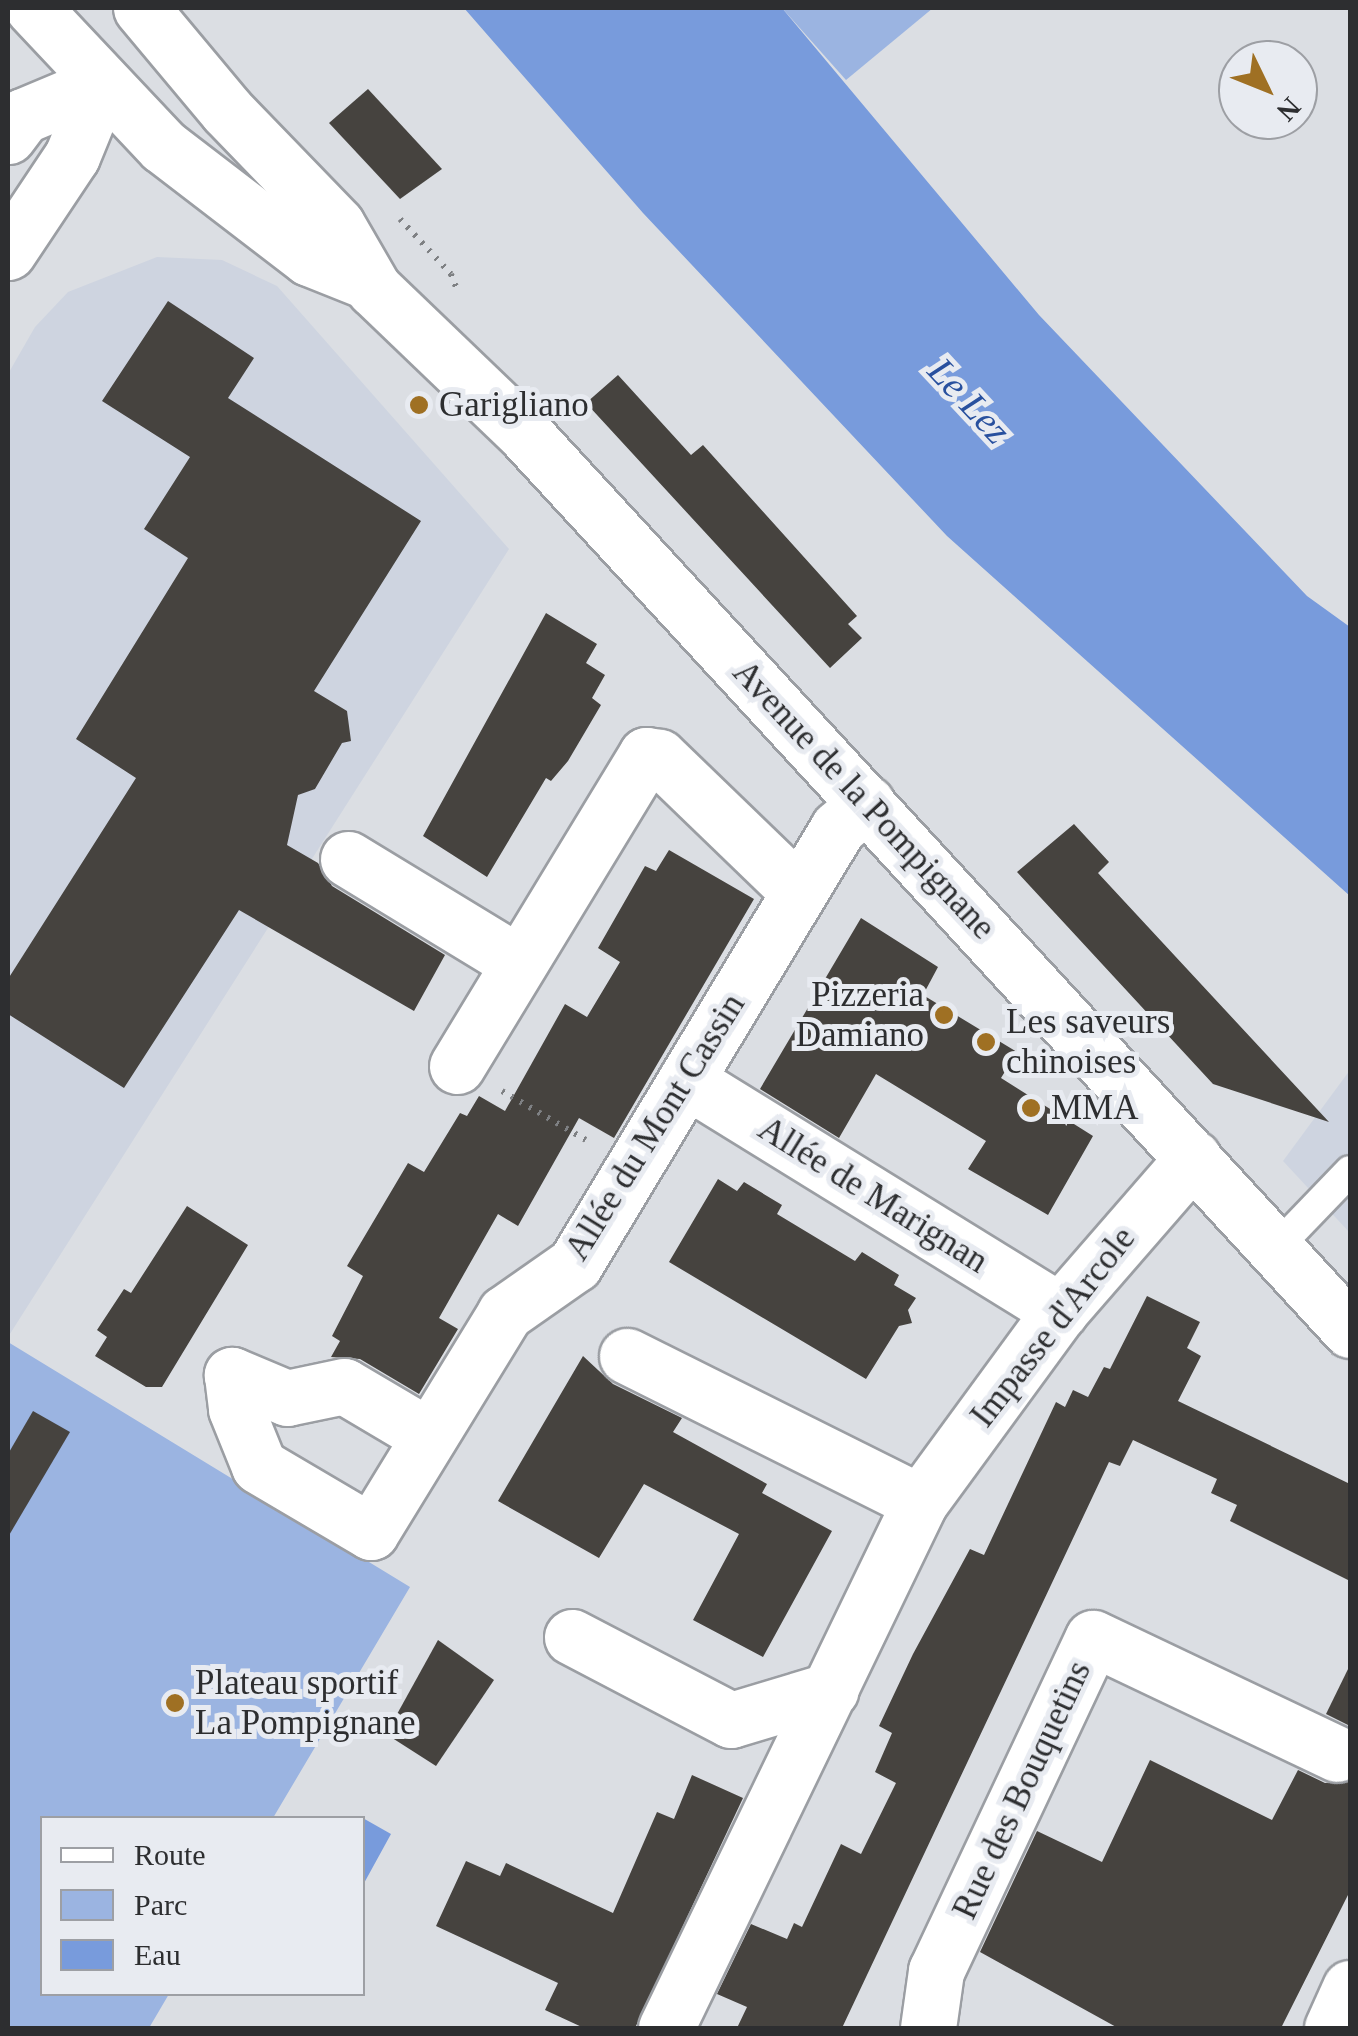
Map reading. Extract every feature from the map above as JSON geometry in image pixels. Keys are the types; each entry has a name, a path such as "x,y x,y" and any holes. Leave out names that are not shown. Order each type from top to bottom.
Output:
{"street":[{"name":"Avenue de la Pompignane","path":"33,8 163,146 308,258 367,281"},
{"name":"Avenue de la Pompignane","path":"102,83 160,13 227,111 337,226 367,281 526,434 1350,1330"},
{"path":"8,136 23,116 102,83"},
{"path":"8,252 72,156 102,83"},
{"path":"457,1066 646,755 659,757 799,892"},
{"name":"Allée du Mont Cassin","path":"427,1436 505,1312 574,1264 838,828 867,803"},
{"path":"348,859 518,963"},
{"name":"Allée de Marignan","path":"686,1080 1060,1310"},
{"name":"Impasse d'Arcole","path":"666,2028 920,1502 1060,1310 1194,1158"},
{"path":"627,1356 920,1502"},
{"path":"572,1638 730,1720 831,1690"},
{"name":"Rue des Bouquetins","path":"928,2028 936,1971 1093,1638 1337,1754"},
{"path":"1332,2028 1350,1988"}],"lane":[{"path":"1275,1249 1350,1171"}],"path":[{"path":"457,1066 634,1167"}],"shaded area":[{"path":"157,257 222,260 277,286 509,549 8,1337 8,374 35,327 68,292"},
{"path":"1350,1070 1350,1233 1283,1161"}],"green space":[{"path":"782,8 933,8 846,80"},
{"name":"Plateau sportif La Pompignane","path":"8,1342 410,1587 274,1816 40,1816 40,1996 168,1996 149,2028 8,2028"}],"water":[{"name":"Le Lez","path":"464,8 782,8 1039,315 1307,596 1350,627 1350,896 947,536 643,213"},
{"path":"365,1819 391,1834 365,1881"}],"building":[{"path":"368,89 442,169 400,199 329,123"},
{"path":"168,301 254,358 228,398 421,521 314,691 347,711 351,741 342,743 315,789 298,795 287,845 318,863 332,886 445,955 414,1011 239,910 124,1088 8,1014 8,979 136,778 76,739 188,558 144,529 190,457 102,401"},
{"path":"618,375 691,455 703,445 857,616 848,624 862,638 830,668 586,403"},
{"path":"546,613 597,644 586,663 605,675 592,698 601,705 568,761 551,781 546,778 487,877 423,836"},
{"path":"1074,824 1109,862 1098,873 1329,1122 1213,1084 1017,872"},
{"path":"669,850 754,899 614,1138 579,1118 518,1226 498,1214 439,1318 458,1329 419,1394 360,1359 331,1357 340,1341 332,1336 363,1276 347,1266 408,1163 424,1172 460,1113 467,1116 479,1096 505,1111 565,1004 587,1017 620,962 598,948 645,866 656,871"},
{"path":"861,918 938,967 923,995 1017,1052 1001,1078 1093,1136 1048,1215 968,1169 986,1141 876,1074 839,1138 760,1089"},
{"path":"718,1179 737,1191 744,1182 782,1205 777,1214 855,1261 862,1252 899,1275 894,1285 916,1298 908,1310 912,1323 899,1326 866,1379 669,1262"},
{"path":"187,1206 248,1245 162,1387 146,1387 95,1356 107,1337 97,1330 124,1289 131,1293"},
{"path":"1147,1296 1200,1322 1187,1348 1201,1356 1178,1401 1350,1484 1350,1581 1230,1521 1237,1505 1211,1493 1217,1479 1133,1440 1120,1466 1109,1462 842,2028 737,2028 747,2007 717,1994 751,1924 787,1939 794,1923 802,1927 841,1844 861,1854 896,1783 875,1772 892,1733 879,1726 913,1654 970,1549 984,1555 1056,1402 1065,1407 1073,1390 1088,1397 1104,1367 1110,1369"},
{"path":"583,1356 613,1384 682,1418 673,1432 767,1484 762,1493 832,1531 763,1657 693,1620 739,1534 644,1484 599,1558 498,1501"},
{"path":"33,1411 70,1432 8,1537 8,1454"},
{"path":"438,1640 494,1680 436,1766 386,1734"},
{"path":"1350,1665 1350,1726 1326,1714"},
{"path":"1150,1760 1272,1820 1298,1770 1325,1783 1350,1781 1350,1891 1281,2028 1118,2028 980,1952 1037,1831 1102,1862"},
{"path":"692,1775 743,1798 635,2028 584,2028 545,2010 558,1983 436,1926 466,1861 500,1876 506,1863 613,1913 657,1812 674,1819"}],"place":[{"name":"Garigliano","path":"419,405"},
{"name":"Pizzeria Damiano","path":"944,1015"},
{"name":"Les saveurs chinoises","path":"986,1042"},
{"name":"MMA","path":"1031,1108"},
{"name":"Plateau sportif La Pompignane","path":"175,1703"}]}
